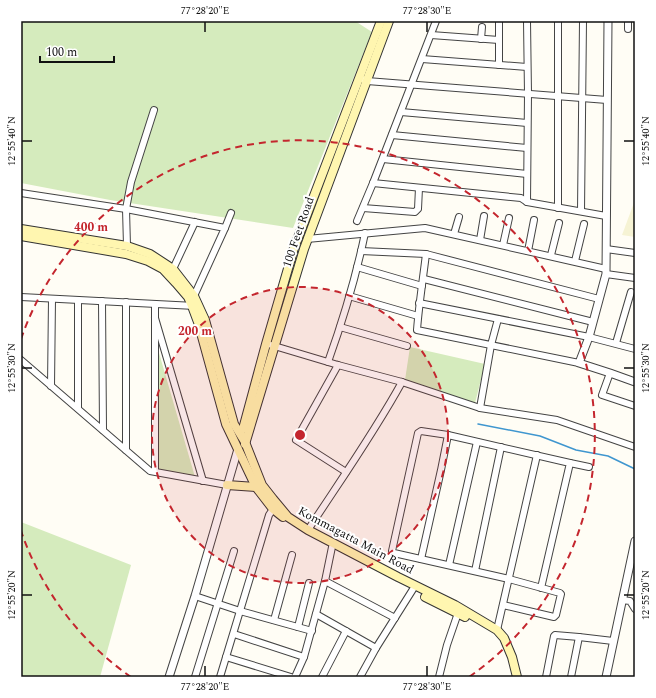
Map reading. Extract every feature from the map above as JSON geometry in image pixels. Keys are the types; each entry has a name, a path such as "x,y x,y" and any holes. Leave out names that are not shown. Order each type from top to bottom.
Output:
{"main road":[{"name":"100 Feet Road","path":"270,345 363,79 381,21"},
{"name":"100 Feet Road","path":"239,453 270,345 297,239 363,79 389,21"},
{"name":"Kommagatta Main Road","path":"21,229 127,246 150,254 173,269 205,320 234,424 243,439 259,486 273,499 288,517 308,530 482,626 495,635 502,643 512,677"},
{"name":"Kommagatta Main Road","path":"21,236 126,254 148,260 168,273 193,302 226,424 239,453 274,509 286,520 306,534 414,588 454,605 497,630 504,638 512,657 517,677"},
{"path":"227,485 259,486"}],"street":[{"path":"357,221 374,183 436,21"},
{"path":"499,21 499,65"},
{"path":"527,21 527,202"},
{"path":"558,21 558,208"},
{"path":"581,211 583,21"},
{"path":"579,363 589,337 606,271 608,21"},
{"path":"628,21 628,29"},
{"path":"481,39 482,28"},
{"path":"431,35 499,40"},
{"path":"422,59 527,67"},
{"path":"363,79 412,85 607,100"},
{"path":"127,246 126,209 131,182 154,110"},
{"path":"401,112 527,123"},
{"path":"392,135 527,148"},
{"path":"383,159 527,174"},
{"path":"374,183 521,198 527,202 606,216"},
{"path":"363,208 415,212 418,209 419,188"},
{"path":"21,193 126,209 225,228"},
{"path":"21,297 155,304 193,302 231,213"},
{"path":"480,240 484,216"},
{"path":"454,234 459,217"},
{"path":"503,245 509,218"},
{"path":"528,251 534,220"},
{"path":"173,269 195,222"},
{"path":"551,256 559,223"},
{"path":"575,261 584,224"},
{"path":"307,239 425,228 575,261 635,278"},
{"path":"328,362 340,327 366,233"},
{"path":"606,249 635,253"},
{"path":"361,251 426,254 599,299"},
{"path":"426,254 417,330 579,363 610,372 635,382"},
{"path":"357,267 422,286"},
{"path":"424,279 593,322"},
{"path":"616,343 631,292"},
{"path":"349,296 418,316"},
{"path":"51,386 52,299"},
{"path":"78,300 78,408"},
{"path":"102,301 103,430"},
{"path":"126,302 126,450"},
{"path":"419,303 589,337 635,349"},
{"path":"155,304 155,471"},
{"path":"155,318 203,481"},
{"path":"480,408 491,345 498,319"},
{"path":"340,327 407,346"},
{"path":"270,345 402,382 480,408 557,420 635,447"},
{"path":"21,360 150,470 227,485"},
{"path":"338,365 296,440 346,472"},
{"path":"610,372 602,395 635,406"},
{"path":"308,530 402,382"},
{"path":"503,605 554,616 556,615 561,594 509,578 394,553 392,551 418,433 421,431 448,435 589,467"},
{"path":"421,559 448,435"},
{"path":"449,565 477,442"},
{"path":"475,571 501,447"},
{"path":"169,677 195,596 227,485 239,453"},
{"path":"497,630 537,455"},
{"path":"541,588 570,463"},
{"path":"220,677 269,515 274,509"},
{"path":"606,677 635,540"},
{"path":"295,677 304,657 312,631 332,547"},
{"path":"195,677 234,551"},
{"path":"274,620 292,556"},
{"path":"325,581 395,618"},
{"path":"298,627 309,583"},
{"path":"360,677 376,648 414,588"},
{"path":"195,596 240,611 312,631"},
{"path":"622,600 630,602 635,609"},
{"path":"439,677 447,645 458,613"},
{"path":"316,614 376,648"},
{"path":"322,677 346,631"},
{"path":"234,634 304,657"},
{"path":"546,677 554,636 557,634 613,641"},
{"path":"571,677 579,637"},
{"path":"226,657 291,677"}],"shaded area":[{"path":"635,200 635,237 622,235"}],"green space":[{"path":"21,21 355,21 372,32 293,228 110,200 21,183"},
{"path":"157,346 195,477 157,469"},
{"path":"410,347 485,364 475,403 405,380"},
{"path":"21,522 131,565 100,677 21,677"}],"waterway":[{"path":"478,424 540,436 576,450 608,456 635,469"}]}
